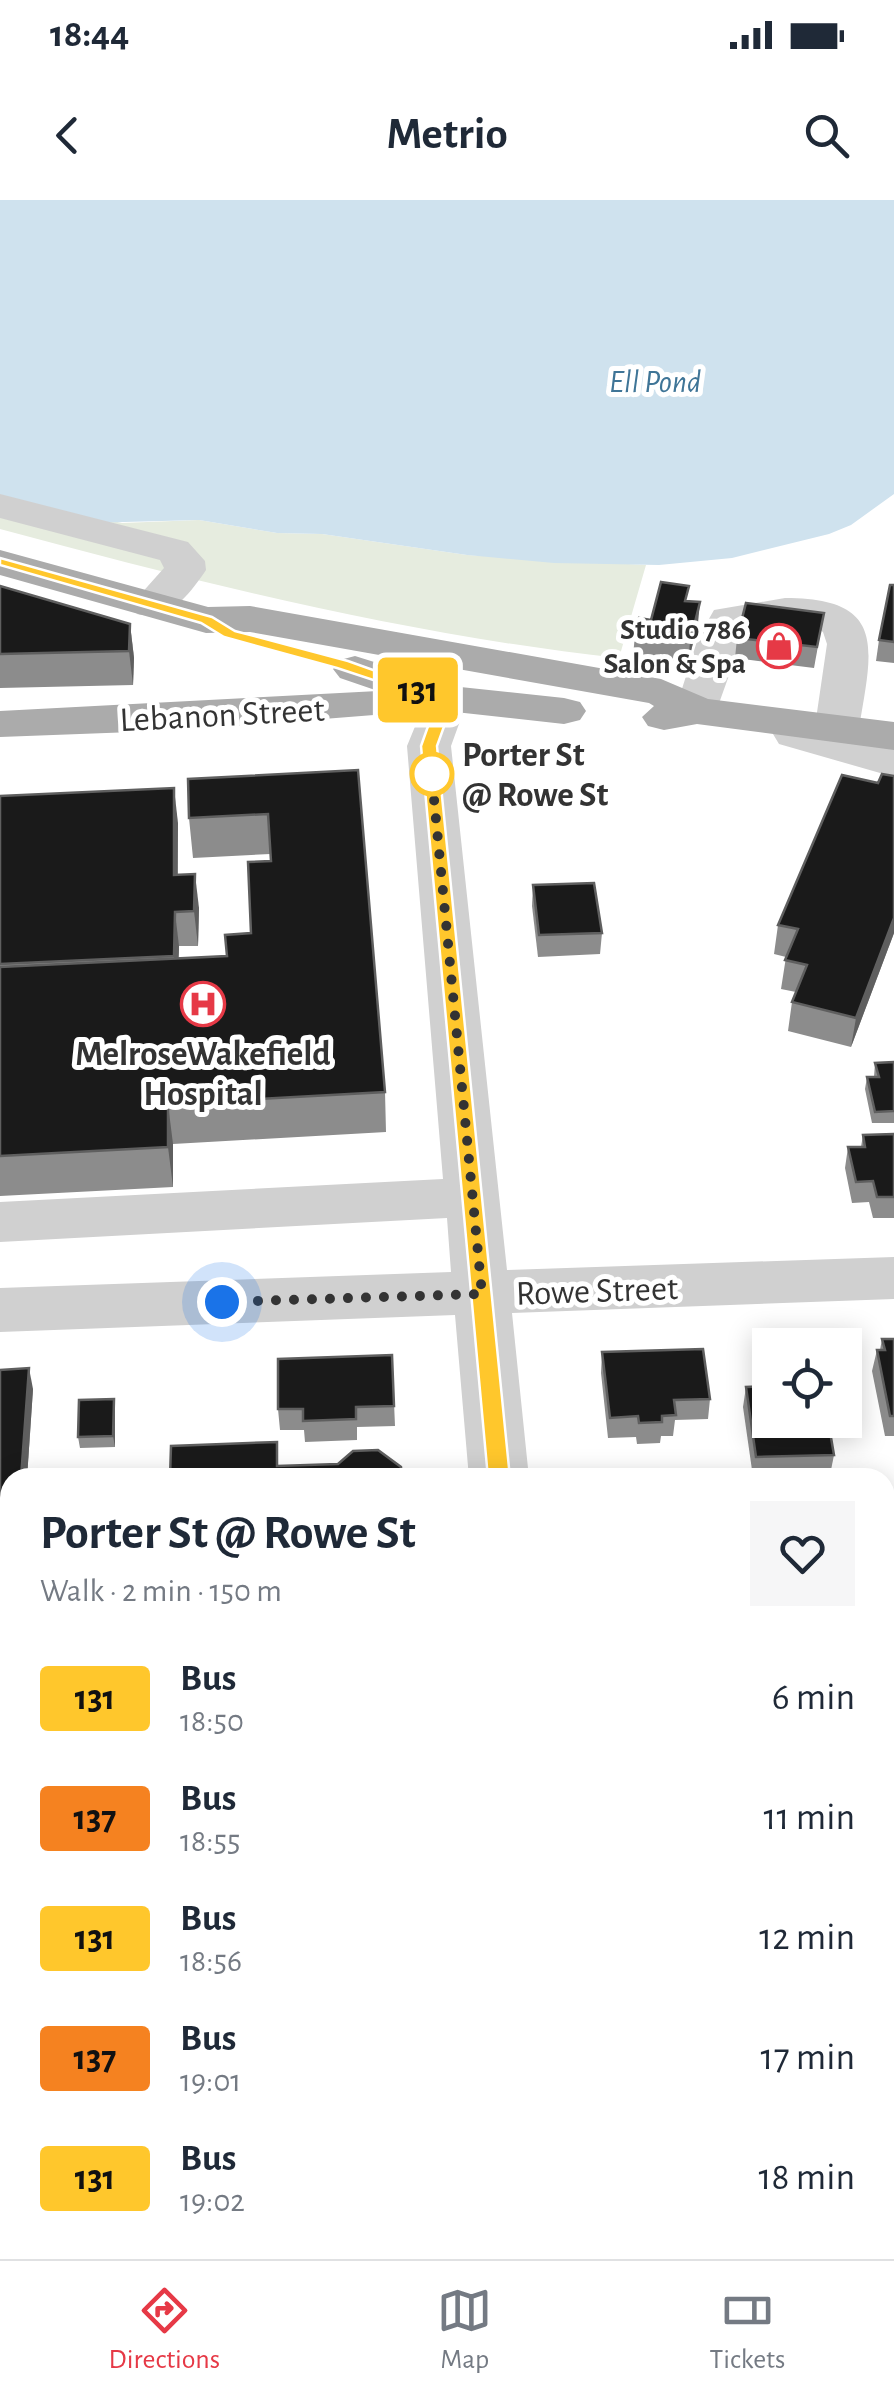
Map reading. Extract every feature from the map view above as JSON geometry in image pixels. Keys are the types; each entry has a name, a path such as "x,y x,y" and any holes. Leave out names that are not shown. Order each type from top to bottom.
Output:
{"main road":[{"path":"0,562 206,620 230,634 342,664 446,699 648,720 714,713 894,736"},
{"path":"206,620 250,619 661,692 714,713"},
{"name":"Lebanon Street","path":"0,724 205,716 446,699 562,677"}],"street":[{"path":"0,506 174,551 184,561 185,570 152,604"},
{"path":"837,728 847,662 846,634 831,613 812,610 730,619 720,638 714,713 894,763"},
{"path":"446,699 429,746 498,1468"},
{"path":"0,1222 474,1196"},
{"name":"Rowe Street","path":"0,1310 894,1278"}],"shaded area":[{"path":"0,496 122,523 199,520 467,555 646,565 619,658 462,636 307,606 0,529"}],"water":[{"name":"Ell Pond","path":"0,200 894,200 894,494 851,525 829,534 732,558 659,565 554,563 467,555 199,520 87,523 0,496"}],"building":[{"path":"661,582 689,586 685,601 700,602 690,642 635,635 639,618 651,620"},
{"path":"890,585 894,585 894,642 879,640"},
{"path":"0,586 130,624 129,651 0,654"},
{"path":"746,603 824,613 817,647 737,638"},
{"path":"358,770 385,1092 168,1104 168,1147 0,1156 0,967 227,956 225,935 251,933 248,862 271,861 268,814 189,818 188,779"},
{"path":"882,774 894,776 894,918 856,1018 792,1002 807,965 785,960 798,929 778,925 842,775 878,783"},
{"path":"174,788 174,875 195,874 194,911 175,912 174,956 0,964 0,796"},
{"path":"594,883 602,933 539,935 533,885"},
{"path":"894,1062 894,1111 875,1112 867,1077 879,1077 875,1063"},
{"path":"894,1134 894,1197 877,1197 873,1181 856,1182 848,1147 865,1147 863,1135"},
{"path":"882,1339 894,1339 894,1416 890,1416 877,1350 885,1350"},
{"path":"703,1349 710,1399 674,1400 676,1415 662,1416 662,1422 639,1423 638,1416 610,1418 602,1352"},
{"path":"392,1355 394,1406 356,1407 356,1419 303,1421 303,1409 278,1409 278,1359"},
{"path":"29,1368 22,1468 0,1468 0,1370"},
{"path":"746,1387 752,1387 752,1429"},
{"path":"114,1399 113,1436 78,1437 79,1400"},
{"path":"753,1438 831,1438 834,1455 756,1457"},
{"path":"277,1442 277,1466 338,1464 353,1451 378,1450 401,1468 170,1468 171,1446"}],"bus line":[{"name":"131","path":"0,562 206,620 230,634 342,664 446,699 429,746 498,1468"}],"place":[{"name":"Studio 786 Salon & Spa","path":"779,646"},
{"name":"Porter St @ Rowe St","path":"432,774"},
{"name":"MelroseWakefield Hospital","path":"203,1004"}],"route":[{"path":"222,1302 482,1294 431,768 432,774"}]}
